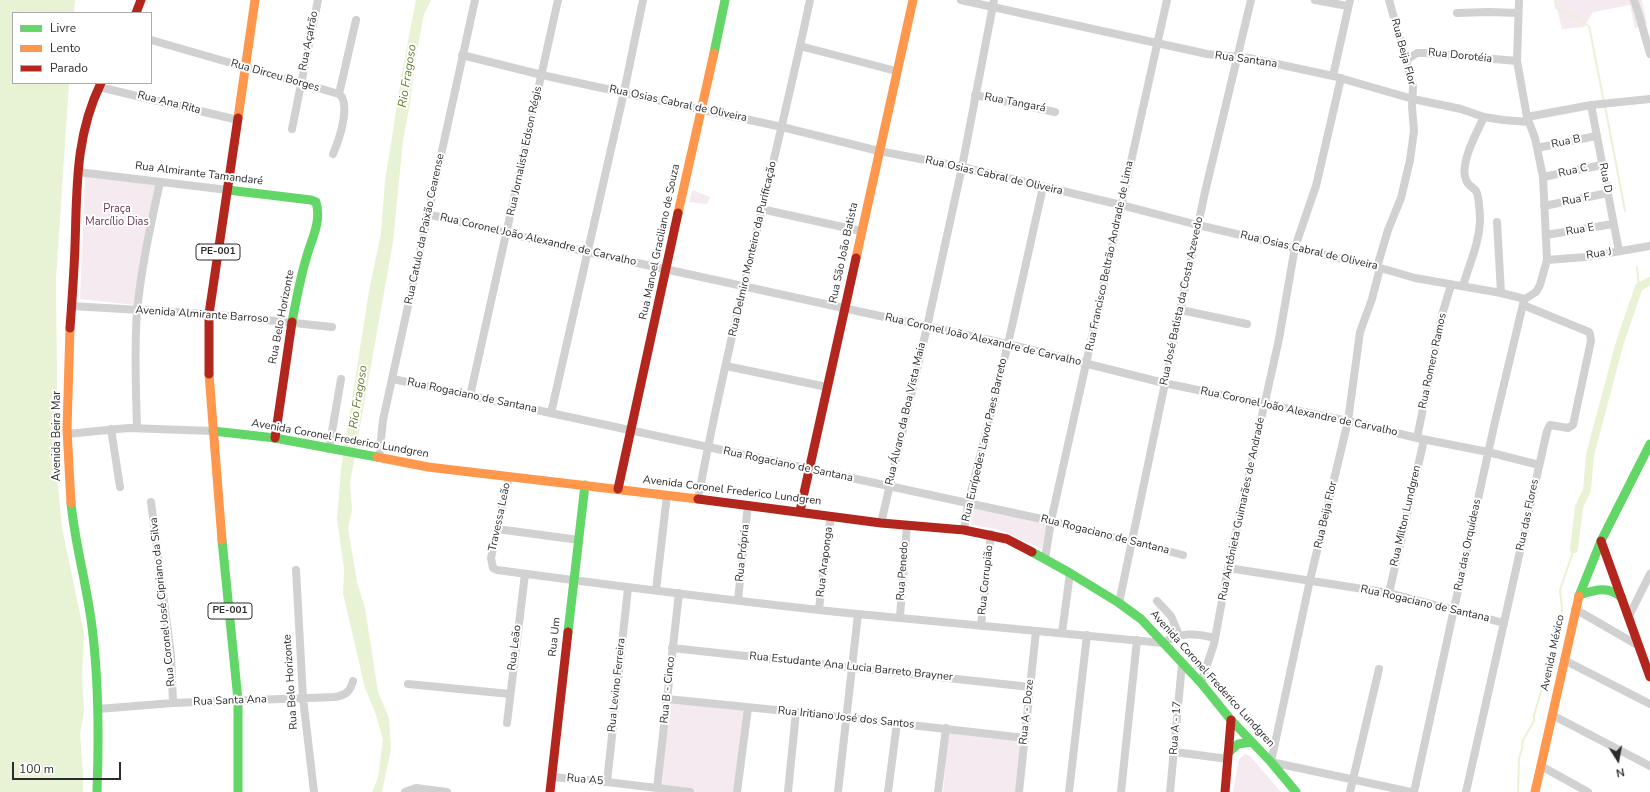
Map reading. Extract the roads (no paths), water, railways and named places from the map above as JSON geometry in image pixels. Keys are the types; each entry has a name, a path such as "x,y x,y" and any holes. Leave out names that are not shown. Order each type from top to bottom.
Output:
{"main road":[{"path":"136,12 141,0"},
{"name":"PE-001","path":"238,792 238,700 209,378 209,314 255,0"},
{"name":"Rua Manoel Graciliano de Souza","path":"618,489 725,0"},
{"name":"Rua São João Batista","path":"800,511 896,71 913,0"},
{"name":"Avenida Beira Mar","path":"96,792 98,709 92,627 74,527 68,466 67,434 71,306 78,172 89,106 100,85"},
{"name":"Rua Almirante Tamandaré","path":"228,190 302,198 316,202"},
{"name":"Rua Belo Horizonte","path":"275,438 291,322 319,213 316,202"},
{"name":"Avenida Coronel Frederico Lundgren","path":"213,431 275,438 358,455 428,467 666,494 881,522 964,530 991,534 1007,539 1070,572 1141,619 1201,683 1231,720 1271,762 1296,792"},
{"name":"Avenida México","path":"1535,792 1579,594 1609,524 1650,444"},
{"name":"Rua Um","path":"550,792 585,485"},
{"path":"1601,541 1650,677"},
{"path":"1579,594 1594,589 1606,589 1618,592 1623,599"},
{"path":"1225,792 1231,720"},
{"path":"1228,756 1233,747 1238,743 1245,741 1252,742"}],"street":[{"name":"Rua Açafrão","path":"292,129 318,0"},
{"name":"Rua Catulo da Paixão Cearense","path":"379,458 384,420 427,214 475,0"},
{"name":"Rua Jornalista Edson Régis","path":"470,396 558,0"},
{"path":"550,413 624,92 643,0"},
{"name":"Rua Delmiro Monteiro da Purificação","path":"698,499 743,286 782,127 810,0"},
{"name":"Rua Santana","path":"961,0 993,4 1207,54 1237,57 1337,77 1413,99 1461,109 1484,117 1503,120 1528,119 1591,105 1650,99"},
{"name":"Rua Francisco Beltrão Andrade de Lima","path":"1044,559 1051,521 1167,0"},
{"name":"Rua José Batista da Costa Azevedo","path":"1119,603 1198,226 1251,0"},
{"path":"1315,0 1349,3"},
{"name":"Rua Beija Flor","path":"1271,762 1310,580 1348,421 1360,332 1372,299 1378,267 1388,230 1401,198 1406,179 1414,131 1412,107 1413,86 1389,0"},
{"path":"1519,0 1517,61 1528,119 1537,148 1543,177 1547,260 1540,285 1524,302"},
{"path":"1634,0 1640,15 1650,54"},
{"name":"Rua Antônieta Guimarães de Andrade","path":"1201,683 1215,638 1228,568 1279,339 1295,247 1305,223 1316,186 1337,77 1349,3"},
{"name":"Rua Álvaro da Boa Vista Maia","path":"881,522 927,327 962,167 993,4"},
{"path":"1457,13 1518,13"},
{"path":"333,154 342,125 344,106 342,97 339,94 356,20"},
{"name":"Rua Dirceu Borges","path":"152,40 339,94"},
{"path":"800,46 896,71"},
{"name":"Rua Dorotéia","path":"1405,61 1417,53 1425,52 1517,61"},
{"name":"Rua Osias Cabral de Oliveira","path":"462,55 542,75 782,127 879,151 962,167 1121,205 1198,226 1378,267 1415,278 1501,293 1524,302"},
{"path":"122,92 124,84"},
{"name":"Rua Ana Rita","path":"100,85 122,92 238,120"},
{"name":"Rua Tangará","path":"975,95 1056,112"},
{"name":"Rua D","path":"1591,105 1619,251"},
{"path":"1463,286 1476,247 1480,220 1477,193 1466,182 1464,177 1464,167 1484,117"},
{"name":"Rua B","path":"1537,148 1596,136"},
{"name":"Rua C","path":"1543,177 1602,165"},
{"name":"Rua Almirante Tamandaré","path":"78,172 228,190"},
{"path":"136,428 135,342 137,311 160,182"},
{"name":"Rua Eurípedes Lavor Paes Barreto","path":"964,530 968,504 1008,344 1043,187"},
{"name":"Rua F","path":"1544,206 1608,194"},
{"path":"762,209 861,231"},
{"name":"Rua Coronel João Alexandre de Carvalho","path":"427,214 587,252 1008,344 1164,383 1348,421 1420,439 1488,452 1539,465"},
{"path":"1497,222 1501,293"},
{"name":"Rua E","path":"1546,235 1613,224"},
{"name":"Rua J","path":"1547,260 1578,258 1650,246"},
{"name":"Rua Romero Ramos","path":"1420,439 1442,315 1451,285"},
{"name":"Rua das Orquídeas","path":"1414,792 1488,452 1524,302"},
{"name":"Rua das Flores","path":"1466,792 1548,427 1553,425 1568,428 1573,426 1591,337 1589,332 1582,328 1524,302"},
{"name":"Avenida Almirante Barroso","path":"71,306 209,314 332,327"},
{"path":"1181,310 1247,324"},
{"path":"726,366 827,388"},
{"path":"333,450 341,379"},
{"name":"Rua Rogaciano de Santana","path":"393,379 1051,521 1183,555"},
{"name":"Avenida Coronel Frederico Lundgren","path":"67,434 136,428 213,431"},
{"path":"111,429 120,487"},
{"name":"Rua Milton Lundgren","path":"1389,593 1420,439"},
{"name":"Travessa Leão","path":"509,477 491,558 493,568 497,570 525,574"},
{"path":"656,590 666,494"},
{"name":"Rua Coronel José Cipriano da Silva","path":"152,502 171,655 173,703"},
{"name":"Rua Própria","path":"738,600 748,505"},
{"name":"Rua Araponga","path":"819,609 831,516"},
{"name":"Rua Penedo","path":"900,618 907,525"},
{"path":"497,529 579,540"},
{"name":"Rua Corrupião","path":"981,626 991,534"},
{"name":"Rua Rogaciano de Santana","path":"1228,568 1389,593 1504,623"},
{"name":"Rua Belo Horizonte","path":"296,570 303,698 314,792"},
{"path":"1062,633 1070,572"},
{"path":"525,574 628,588 858,614 1036,631 1087,634 1163,643 1173,637 1186,634 1203,635 1215,638"},
{"name":"Rua Leão","path":"507,723 525,574"},
{"path":"1629,616 1650,574"},
{"name":"Rua Levino Ferreira","path":"607,782 628,588"},
{"name":"Rua B - Cinco","path":"657,788 679,593"},
{"path":"1157,601 1171,616 1179,635"},
{"path":"1575,609 1639,646"},
{"path":"838,792 858,614"},
{"name":"Rua A - Doze","path":"1019,792 1036,631"},
{"path":"1069,792 1087,634"},
{"path":"1121,792 1137,640"},
{"name":"Rua Estudante Ana Lucia Barreto Brayner","path":"672,648 1030,687"},
{"path":"1564,660 1650,704"},
{"name":"Rua A - 17","path":"1170,792 1175,752 1182,664"},
{"path":"1350,792 1379,669"},
{"name":"Rua Santa Ana","path":"98,709 173,703 342,696 348,693 352,688 354,681"},
{"path":"408,684 510,694"},
{"name":"Rua Iritiano José dos Santos","path":"667,699 847,717 1025,738"},
{"path":"737,792 748,708"},
{"path":"788,792 796,712"},
{"path":"1552,715 1650,766"},
{"path":"888,792 897,723"},
{"path":"938,792 946,728"},
{"path":"1175,752 1228,756"},
{"path":"1271,762 1411,792"},
{"path":"1541,766 1588,792"},
{"name":"Rua A5","path":"552,777 690,792"},
{"path":"405,792 416,788 447,792"}],"water":[{"path":"0,0 75,0 74,12 12,12 12,84 69,84 56,279 56,465 62,528 84,633 82,677 84,712 80,734 83,792 0,792"},
{"name":"Rio Fragoso","path":"416,0 431,0 424,14 415,62 410,104 403,140 393,242 350,483 352,510 348,528 357,582 365,608 378,692 389,718 391,749 382,792 372,792 378,778 383,739 375,712 365,688 343,593 344,568 337,519 341,469 369,291 381,233 385,181 403,67"}],"waterway":[{"path":"1555,0 1556,8 1589,26 1604,102"},
{"path":"1605,106 1625,211"},
{"path":"1637,267 1639,287"},
{"path":"1574,549 1579,507 1587,490 1590,455 1620,342 1639,287 1650,281"},
{"path":"1518,792 1519,758 1523,740 1534,721 1534,715 1542,688 1547,662 1561,625 1562,608 1560,590 1574,549"}],"park label":[{"name":"Praça Marcílio Dias","path":"117,215"}]}
